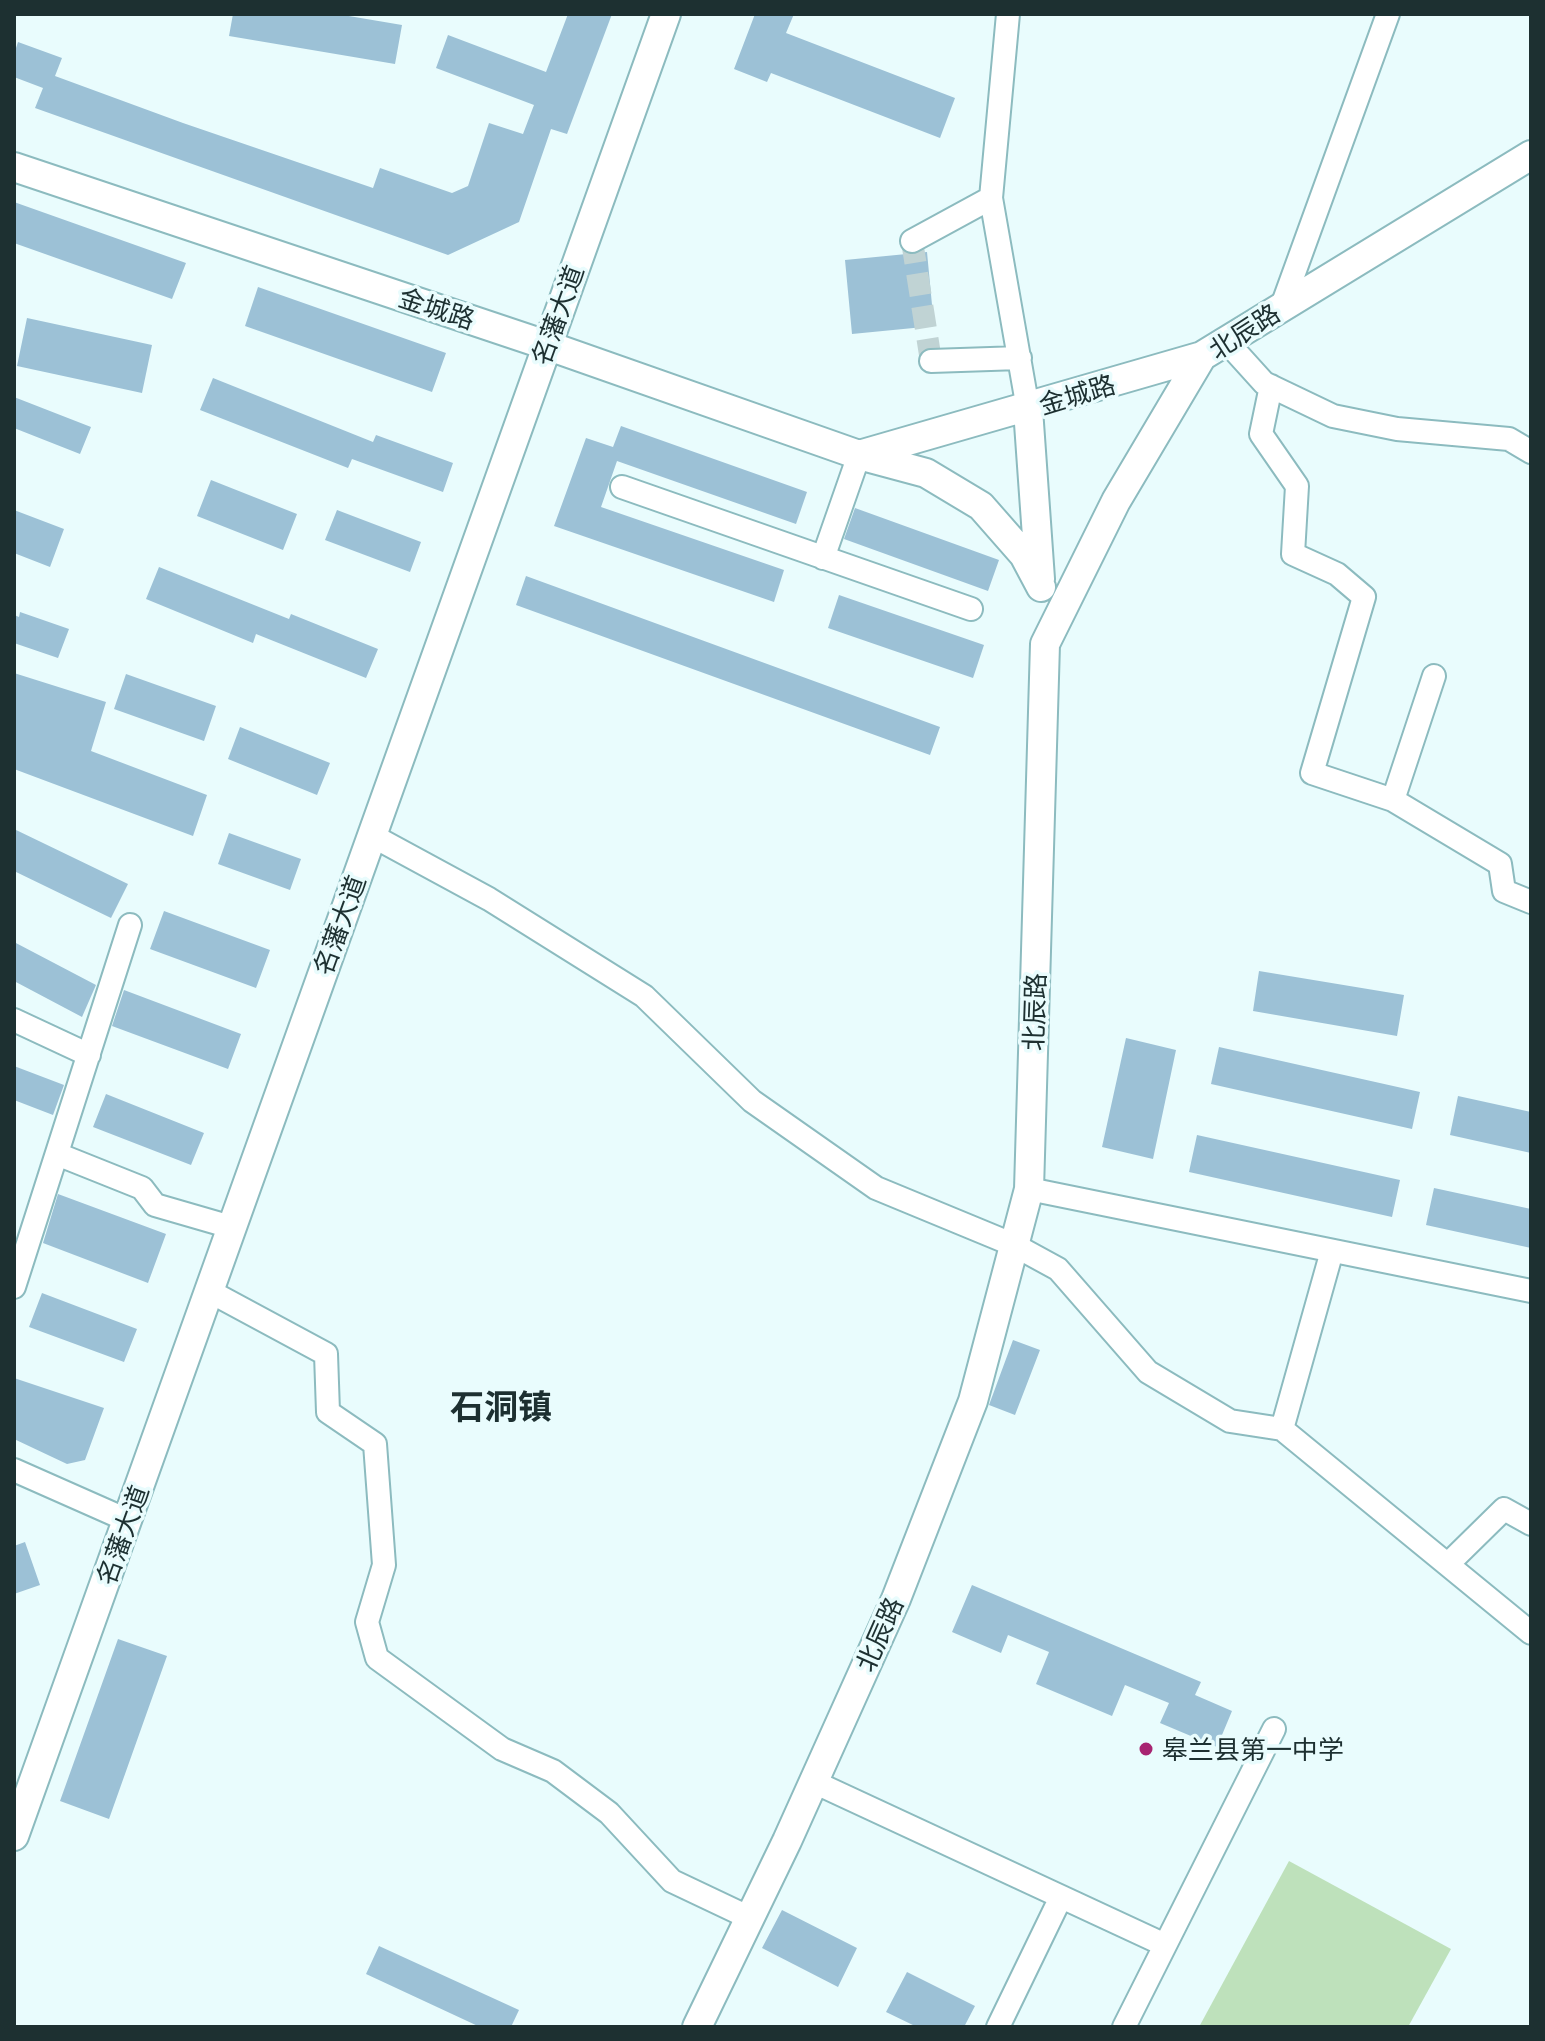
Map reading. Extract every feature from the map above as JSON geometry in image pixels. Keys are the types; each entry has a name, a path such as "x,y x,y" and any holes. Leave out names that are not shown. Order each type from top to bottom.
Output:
{"main road":[{"name":"名藩大道","path":"14,1836 666,14"},
{"name":"北辰路","path":"697,2027 814,1782 896,1599 973,1401 1029,1189 1045,644 1116,501 1202,356 1531,155"},
{"name":"金城路","path":"14,167 546,345 859,455 926,473 981,506 1024,555 1041,587"},
{"name":"金城路","path":"859,455 1028,409 1202,356"},
{"path":"1028,409 1045,644"}],"street":[{"path":"1008,14 991,198 1028,409"},
{"path":"1282,306 1388,14"},
{"path":"912,241 991,198"},
{"path":"1226,341 1271,386 1333,416 1397,429 1509,439 1531,452"},
{"path":"931,361 1020,358"},
{"path":"1271,386 1261,434 1297,486 1293,554 1337,574 1364,597 1312,773 1393,800 1500,864 1504,891 1531,902"},
{"path":"823,558 859,455"},
{"path":"622,487 971,609"},
{"path":"1393,800 1434,676"},
{"path":"371,835 489,899 644,996 752,1101 876,1188 1014,1245 1058,1269 1148,1372 1230,1421 1282,1429 1531,1633"},
{"path":"14,1287 130,925"},
{"path":"14,1020 89,1055"},
{"path":"57,1154 142,1188 155,1205 231,1227"},
{"path":"1029,1189 1531,1291"},
{"path":"1282,1429 1332,1251"},
{"path":"209,1291 326,1354 328,1412 375,1444 384,1565 367,1622 377,1658 502,1749 553,1771 609,1813 672,1881 750,1918"},
{"path":"14,1470 127,1520"},
{"path":"1448,1564 1504,1509 1531,1524"},
{"path":"1124,2027 1274,1729"},
{"path":"814,1782 1165,1945"},
{"path":"998,2027 1061,1897"}],"green space":[{"path":"1289,1861 1451,1949 1408,2027 1199,2027"}],"building":[{"path":"233,14 337,14 402,25 395,64 229,36"},
{"path":"568,14 612,14 567,134 551,129 519,222 448,255 35,108 43,88 14,77 14,54 18,42 62,58 55,76 183,123 373,188 380,168 452,193 468,186 489,123 523,134 534,105 436,68 448,35 546,72"},
{"path":"755,14 794,14 786,33 955,98 940,138 771,73 767,82 734,69"},
{"path":"14,202 186,263 172,299 14,243"},
{"path":"927,252 934,326 852,334 845,260"},
{"path":"258,287 446,353 432,392 245,326"},
{"path":"27,318 152,345 142,393 17,366"},
{"path":"213,378 373,442 376,435 453,463 443,492 352,459 348,468 200,410"},
{"path":"14,397 91,427 80,454 14,428"},
{"path":"621,426 807,492 796,524 617,461 601,507 784,570 774,602 554,526 586,438 613,447"},
{"path":"211,480 297,514 283,550 197,516"},
{"path":"855,508 999,560 988,591 844,539"},
{"path":"14,510 64,529 50,567 14,553"},
{"path":"337,510 421,542 410,572 325,540"},
{"path":"159,567 289,619 291,614 378,649 366,678 256,634 253,643 146,599"},
{"path":"526,576 940,727 930,755 516,605"},
{"path":"839,595 984,645 973,678 828,628"},
{"path":"20,612 69,629 58,658 14,643 14,615 19,617"},
{"path":"14,673 106,702 91,751 207,795 193,836 14,769"},
{"path":"126,674 216,706 204,741 114,709"},
{"path":"240,727 330,763 317,795 228,759"},
{"path":"14,829 128,884 111,918 14,871"},
{"path":"229,833 301,859 290,890 218,864"},
{"path":"164,911 270,950 256,988 150,949"},
{"path":"14,942 96,985 82,1017 14,981"},
{"path":"1259,971 1404,995 1397,1036 1253,1011"},
{"path":"124,990 241,1034 228,1069 112,1026"},
{"path":"1126,1038 1176,1050 1153,1159 1102,1147"},
{"path":"1219,1047 1420,1092 1412,1129 1211,1084"},
{"path":"14,1066 64,1085 53,1115 14,1100"},
{"path":"106,1094 204,1133 191,1165 93,1127"},
{"path":"1458,1096 1531,1112 1531,1153 1450,1135"},
{"path":"1197,1135 1400,1180 1392,1217 1189,1172"},
{"path":"1434,1188 1531,1209 1531,1248 1426,1225"},
{"path":"58,1194 166,1234 148,1283 43,1243"},
{"path":"42,1293 137,1329 124,1362 29,1327"},
{"path":"1013,1340 1040,1350 1015,1415 989,1405"},
{"path":"14,1378 104,1408 85,1460 67,1464 14,1439"},
{"path":"25,1542 40,1585 14,1594 14,1546"},
{"path":"972,1585 1201,1682 1195,1695 1232,1711 1217,1747 1160,1723 1169,1703 1125,1685 1112,1716 1036,1684 1049,1652 1008,1635 1001,1653 952,1632"},
{"path":"118,1639 167,1656 109,1819 60,1801"},
{"path":"782,1910 857,1948 838,1987 762,1948"},
{"path":"379,1946 519,2010 511,2027 480,2027 366,1974"},
{"path":"907,1972 975,2006 964,2027 917,2027 886,2012"}],"tunnel":[{"path":"912,241 931,361"}],"place":[{"name":"皋兰县第一中学","path":"1146,1749"}],"district":[{"name":"石洞镇","path":"501,1406"}]}
